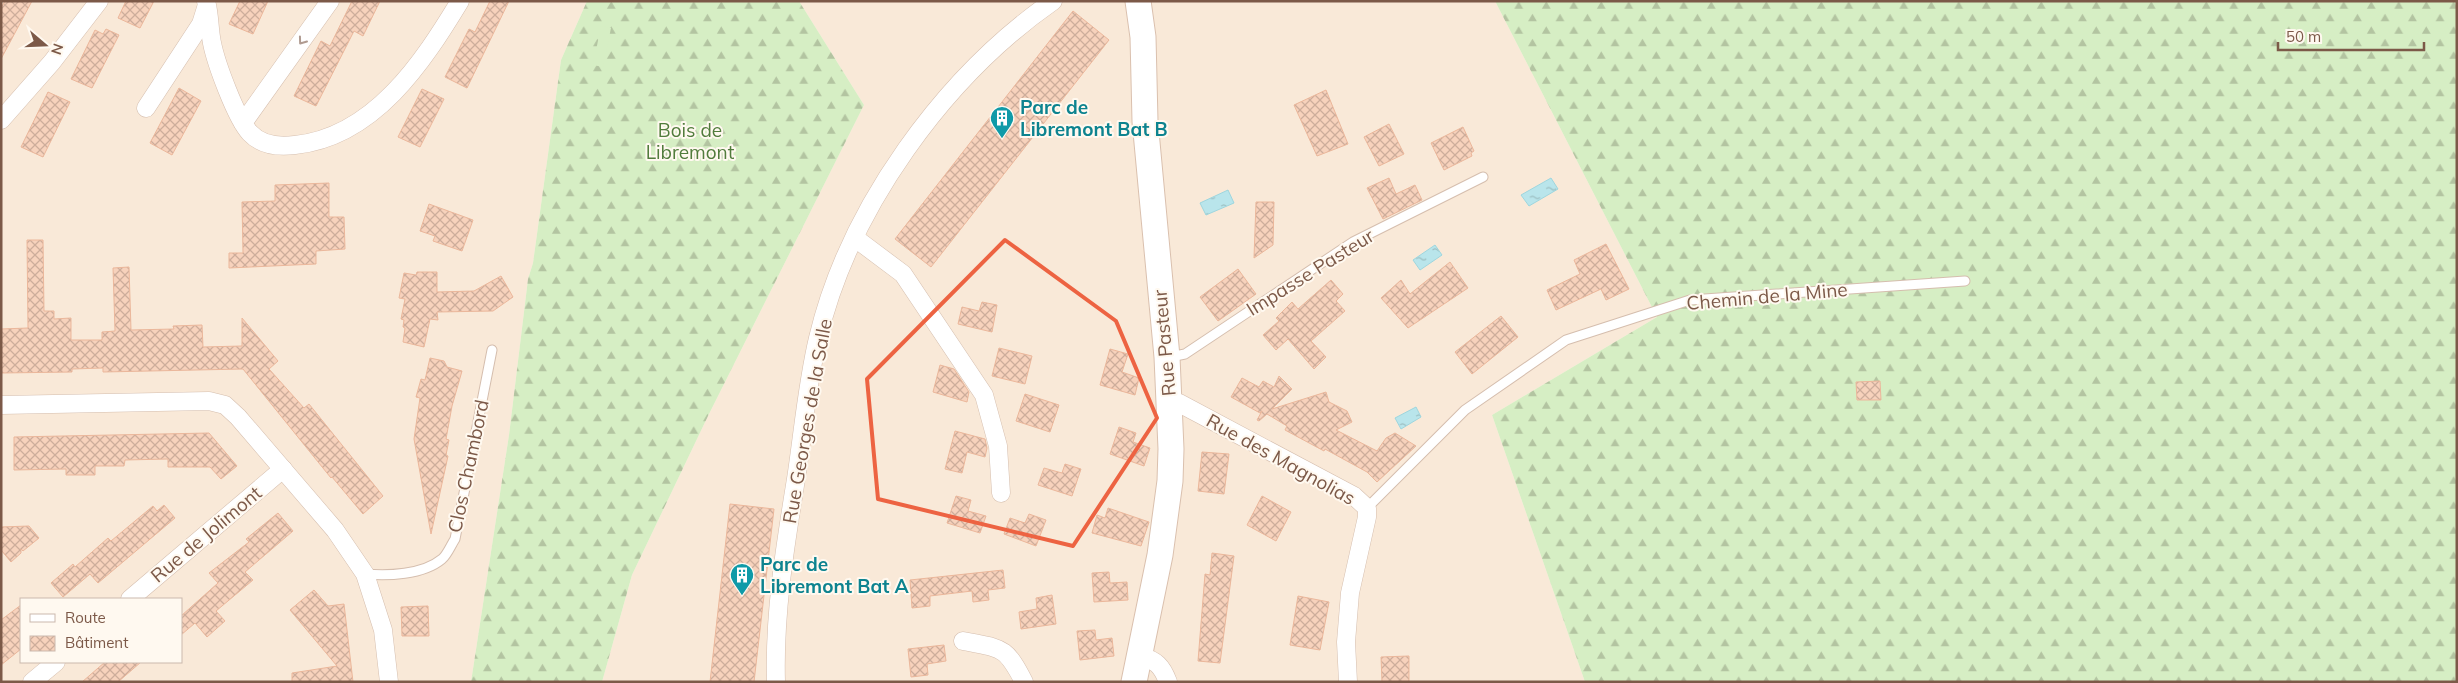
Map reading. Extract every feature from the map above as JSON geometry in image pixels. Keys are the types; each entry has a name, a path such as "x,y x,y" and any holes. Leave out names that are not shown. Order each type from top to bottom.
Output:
{"street":[{"path":"1,120 52,62 99,1"},
{"path":"242,122 330,1"},
{"path":"207,2 212,44 242,122 249,133 259,141 269,145 284,146 321,141 364,118 414,71 460,1"},
{"name":"Rue Georges de la Salle","path":"776,682 775,652 779,589 818,338 838,276 873,202 916,136 951,90 978,63 1053,1"},
{"name":"Rue Pasteur","path":"1134,682 1160,554 1170,480 1167,357 1145,121 1143,37 1138,1"},
{"path":"146,108 201,24 207,2"},
{"path":"855,238 903,274 984,395 998,446 1001,494"},
{"path":"1,405 209,401 225,406 238,418 335,530 365,574 383,630 389,682"},
{"name":"Rue des Magnolias","path":"1169,403 1179,403 1354,496 1367,508 1367,517 1350,593 1346,642 1348,682"},
{"name":"Rue de Jolimont","path":"131,598 283,469"},
{"path":"963,641 997,648 1011,658 1024,682"},
{"path":"1140,656 1152,659 1158,664 1168,682"},
{"path":"32,682 55,663"}],"lane":[{"name":"Impasse Pasteur","path":"1167,357 1185,354 1353,242 1483,177"},
{"name":"Chemin de la Mine","path":"1367,508 1465,410 1566,340 1690,300 1965,281"},
{"name":"Clos Chambord","path":"365,574 391,576 427,566 442,559 455,539 492,350"}],"highlighted area":[{"path":"1005,240 1116,321 1157,418 1073,546 878,499 867,379"}],"shaded area":[{"path":"1,1 587,1 561,60 533,263 528,279 509,435 471,682 1,682"},
{"path":"799,1 1495,1 1657,317 1492,415 1585,682 602,682 632,575 708,416 864,105"}],"green space":[{"name":"Bois de Libremont","path":"587,1 799,1 864,105 708,416 632,575 602,682 471,682 509,435 528,279 533,263 561,60"},
{"path":"1495,1 2457,1 2457,682 1585,682 1492,415 1657,317"},
{"path":"601,26 611,28 603,67 593,65"}],"water":[{"path":"1551,178 1558,189 1529,206 1521,195"},
{"path":"1228,190 1234,203 1206,215 1200,203"},
{"path":"1435,245 1442,255 1420,270 1413,260"},
{"path":"1416,407 1421,417 1401,429 1395,418"}],"building":[{"path":"5,1 32,1 1,59 1,8"},
{"path":"126,1 154,1 140,28 118,18"},
{"path":"240,1 268,1 253,34 229,24"},
{"path":"352,1 380,1 363,36 354,31 316,106 294,96 321,41 330,46"},
{"path":"490,1 509,1 467,88 445,77 469,29 475,32"},
{"name":"Parc de Libremont Bat B","path":"1073,11 1109,40 931,267 895,239"},
{"path":"106,29 119,35 92,88 71,79 95,30 103,34"},
{"path":"179,88 201,101 172,155 150,143"},
{"path":"422,89 444,99 420,147 398,137"},
{"path":"1326,90 1348,144 1317,156 1294,105"},
{"path":"48,92 70,102 43,157 21,147"},
{"path":"1389,124 1404,154 1379,166 1364,137"},
{"path":"1463,127 1474,151 1471,153 1472,156 1444,170 1431,143"},
{"path":"1389,178 1396,194 1415,185 1422,200 1383,219 1367,188"},
{"path":"329,183 329,217 344,217 345,249 316,251 316,264 229,268 229,253 243,253 242,202 275,201 275,185"},
{"path":"1256,202 1274,202 1273,245 1254,258"},
{"path":"429,204 473,220 462,251 433,241 435,236 420,231"},
{"path":"27,240 43,240 44,311 54,311 54,319 71,318 71,340 102,340 102,332 115,331 113,268 129,267 131,330 174,329 173,326 202,325 203,347 242,346 242,318 278,361 269,369 304,408 309,404 383,496 363,514 331,478 243,369 103,372 103,368 72,369 72,372 1,373 1,329 28,328"},
{"path":"1606,244 1629,289 1606,300 1601,289 1556,310 1547,290 1580,274 1574,260"},
{"path":"1450,262 1468,288 1408,328 1381,298 1401,280 1410,294"},
{"path":"1238,269 1256,294 1218,321 1200,297"},
{"path":"417,272 437,272 437,292 474,291 501,276 513,297 493,311 437,312 438,320 430,319 424,347 403,342 405,328 403,327 404,320 401,319 405,299 399,298 404,273 416,275"},
{"path":"1331,280 1343,294 1336,301 1345,311 1311,341 1326,357 1314,369 1288,339 1276,350 1263,335 1279,321 1276,318 1292,302 1298,309"},
{"path":"982,302 997,305 992,332 958,324 962,307 979,311"},
{"path":"1501,316 1518,337 1472,374 1455,352"},
{"path":"999,348 1032,356 1025,384 992,376"},
{"path":"1110,349 1128,354 1122,372 1139,378 1135,395 1100,385"},
{"path":"430,358 444,361 447,367 462,371 452,406 446,439 449,440 446,455 448,456 431,534 414,439 420,398 416,397 421,379 425,380"},
{"path":"940,365 954,369 969,392 967,402 933,392"},
{"path":"1279,376 1292,389 1272,409 1326,392 1329,402 1347,411 1352,422 1336,430 1377,451 1386,438 1395,433 1416,446 1377,482 1367,472 1285,430 1287,426 1267,414 1259,421 1257,420 1262,411 1260,413 1231,397 1242,378 1259,387 1263,381 1274,387"},
{"path":"1880,381 1881,400 1857,400 1856,382"},
{"path":"1025,394 1059,405 1050,432 1016,421"},
{"path":"1119,427 1136,433 1133,442 1150,448 1144,466 1110,454"},
{"path":"955,431 985,439 987,448 985,457 967,452 962,473 945,469"},
{"path":"209,433 237,466 221,479 210,467 168,467 168,459 125,460 124,466 95,466 95,475 66,475 66,469 14,470 14,437"},
{"path":"1202,452 1229,454 1224,494 1198,491"},
{"path":"1065,464 1081,469 1072,496 1038,485 1044,468 1062,473"},
{"path":"956,496 971,500 968,511 986,516 980,533 947,523"},
{"path":"1262,496 1291,512 1276,541 1247,525"},
{"name":"Parc de Libremont Bat A","path":"730,504 774,509 754,682 710,682"},
{"path":"164,505 175,518 98,583 90,574 63,597 51,583 73,564 75,567 108,538 111,541 153,506 157,511"},
{"path":"1108,508 1149,522 1141,546 1092,533 1097,515 1105,518"},
{"path":"278,513 293,531 245,572 253,580 216,611 225,621 207,637 195,623 182,634 182,615 218,583 209,573 249,542 246,539"},
{"path":"1029,514 1046,520 1036,546 1004,534 1010,518 1025,523"},
{"path":"29,526 39,538 23,551 21,549 21,553 11,562 1,550 1,527"},
{"path":"1212,553 1234,556 1220,663 1198,661 1205,574 1210,575"},
{"path":"1003,570 1005,588 988,590 989,600 973,602 972,591 930,596 930,606 912,608 910,580"},
{"path":"1109,572 1110,583 1127,582 1128,600 1094,602 1092,573"},
{"path":"314,590 328,606 344,604 353,682 292,682 292,673 337,666 290,610"},
{"path":"1052,595 1056,624 1021,629 1019,612 1037,609 1036,598"},
{"path":"1298,596 1329,602 1320,650 1290,645"},
{"path":"20,606 20,650 1,665 1,620"},
{"path":"428,606 429,636 402,636 401,607"},
{"path":"1095,630 1096,640 1112,638 1114,656 1080,660 1077,631"},
{"path":"944,645 946,661 927,664 928,675 911,677 908,649"},
{"path":"1409,656 1409,682 1382,682 1381,657"},
{"path":"104,663 140,663 118,682 82,682"}],"place":[{"name":"Parc de Libremont Bat B","path":"1002,139"},
{"name":"Parc de Libremont Bat A","path":"742,596"}]}
